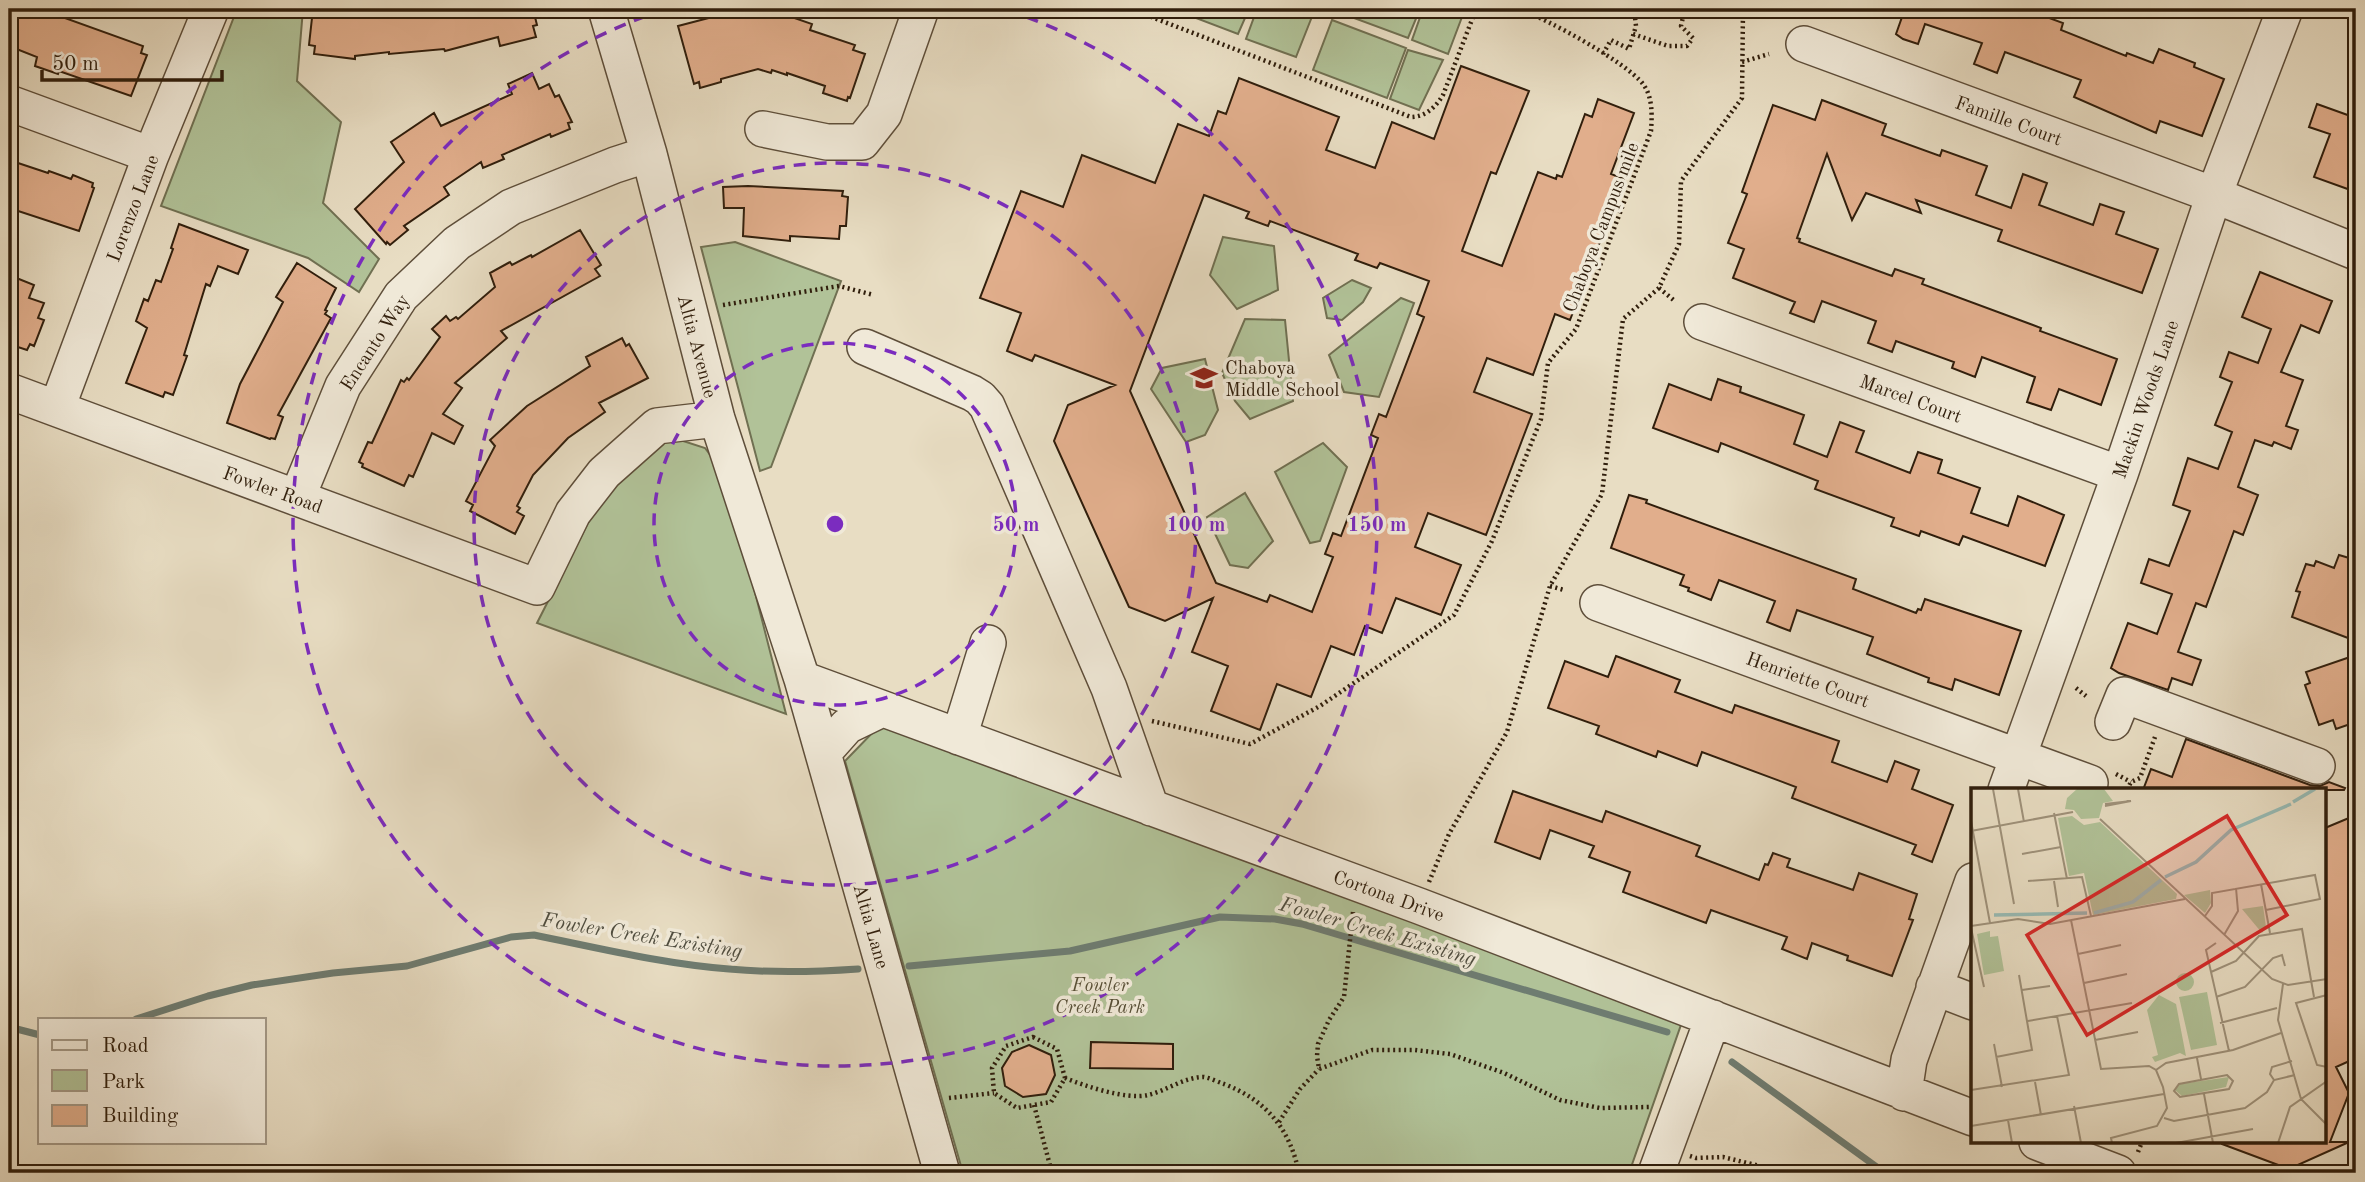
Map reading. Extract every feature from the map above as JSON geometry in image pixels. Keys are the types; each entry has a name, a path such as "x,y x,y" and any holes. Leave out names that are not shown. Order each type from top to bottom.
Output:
{"street":[{"name":"Lorenzo Lane","path":"57,408 151,155 211,9"},
{"name":"Altia Avenue","path":"606,9 649,155 717,419 802,679"},
{"path":"762,129 827,142 862,142 884,114 921,9"},
{"name":"Mackin Woods Lane","path":"2007,788 2120,474 2214,195 2285,9"},
{"name":"Famille Court","path":"1804,44 2214,195 2356,252"},
{"path":"9,103 151,155"},
{"name":"Encanto Way","path":"297,498 343,386 401,296 457,243 511,207 615,165 649,155"},
{"name":"Marcel Court","path":"1689,312 2120,474"},
{"path":"865,347 971,393 987,406 1109,688 1151,808"},
{"name":"Fowler Road","path":"9,391 537,587 573,513 604,473 657,426 717,419"},
{"name":"Henriette Court","path":"1598,603 2090,783"},
{"path":"959,737 988,643"},
{"name":"Cortona Drive","path":"802,679 1713,1018 1971,1117"},
{"name":"Altia Lane","path":"802,679 942,1173"},
{"path":"2113,722 2124,695 2317,766"},
{"path":"823,753 847,726 881,709"},
{"path":"1904,1093 1909,1060 1971,886"},
{"path":"1934,987 1971,1001"},
{"path":"1669,1159 1713,1018"},
{"path":"2046,1144 2128,1163"}],"path":[{"path":"1143,9 1149,16 1411,117 1418,117 1436,106 1443,95 1473,17 1472,9"},
{"name":"Chaboya Campus mile","path":"1147,720 1250,744 1320,706 1454,615 1492,541 1541,419 1548,363 1576,329 1651,131 1652,107 1644,85 1603,54 1539,16 1519,9"},
{"path":"1603,54 1611,40 1629,49 1636,26 1634,9"},
{"path":"1633,34 1668,46 1687,46 1693,38 1681,26 1681,22 1685,15 1700,9"},
{"path":"1426,890 1449,834 1507,732 1550,586 1602,494 1623,319 1659,288 1679,244 1681,181 1742,98 1743,9"},
{"path":"1742,62 1769,54"},
{"path":"723,306 839,286 874,295"},
{"path":"1659,288 1689,312"},
{"path":"1550,586 1564,590"},
{"path":"2076,688 2086,696"},
{"path":"2128,788 2131,782 2140,778 2159,728"},
{"path":"1319,1069 1318,1044 1344,997 1352,922"},
{"path":"946,1098 994,1093 1017,1108 1051,1102 1065,1077 1057,1049 1033,1037 1006,1046 992,1068 994,1093"},
{"path":"1279,1122 1300,1089 1319,1069 1372,1050 1415,1050 1450,1054 1504,1073 1560,1100 1600,1108 1652,1107 1669,1159 1723,1157 1788,1173"},
{"path":"1065,1077 1108,1092 1146,1096 1175,1083 1205,1077 1247,1093 1279,1122 1295,1152 1299,1173"},
{"path":"1034,1105 1052,1173"},
{"path":"2128,1163 2141,1144"}],"green space":[{"path":"237,9 303,9 297,81 341,122 323,203 379,259 359,292 308,258 161,206"},
{"path":"1191,9 1249,9 1238,34 1188,15"},
{"path":"1257,9 1315,9 1296,57 1246,39"},
{"path":"1420,9 1408,38 1335,11"},
{"path":"1423,9 1465,9 1448,54 1412,40"},
{"path":"1332,20 1406,48 1387,98 1313,70"},
{"path":"1408,50 1443,60 1419,110 1390,99"},
{"path":"1223,237 1274,246 1278,290 1237,309 1210,275"},
{"path":"735,242 841,281 771,467 760,471 701,247"},
{"path":"1352,280 1371,288 1363,302 1342,320 1327,318 1323,298"},
{"path":"1401,298 1414,303 1379,397 1344,392 1329,355"},
{"path":"1245,319 1285,320 1293,401 1250,419 1235,401 1222,373"},
{"path":"1205,359 1218,410 1205,435 1186,442 1151,389 1162,368"},
{"path":"677,439 705,448 725,475 786,714 537,623 599,501 647,447"},
{"path":"1323,443 1347,467 1320,541 1310,543 1275,472"},
{"path":"1245,493 1273,541 1248,568 1230,565 1207,517"},
{"name":"Fowler Creek Park","path":"880,725 1683,1019 1629,1173 963,1173 845,761"}],"building":[{"path":"9,9 40,9 143,46 141,53 147,55 131,96 59,71 58,74 35,66 37,57 9,46"},
{"path":"313,9 533,9 537,25 533,26 536,37 500,46 498,37 445,51 389,52 355,56 355,59 314,54 315,46 309,45"},
{"path":"1890,9 2025,9 2063,23 2061,30 2126,56 2127,53 2153,63 2159,49 2195,63 2194,67 2224,79 2202,136 2160,121 2156,133 2074,97 2081,80 2005,52 1997,73 1974,64 1982,43 1925,24 1918,44 1903,39 1896,34 1902,17 1889,12"},
{"path":"724,14 725,18 783,14 812,24 810,30 855,45 853,50 865,54 850,98 848,97 847,101 823,93 825,86 772,70 771,73 758,69 700,88 699,82 694,84 678,26"},
{"path":"1461,66 1529,91 1496,174 1491,172 1462,251 1502,266 1538,172 1556,179 1557,175 1562,177 1585,114 1592,117 1598,99 1634,113 1611,174 1624,179 1570,320 1555,314 1533,375 1487,358 1474,392 1532,414 1486,535 1428,513 1415,547 1461,565 1441,615 1396,598 1382,633 1365,626 1354,655 1331,646 1311,697 1277,684 1260,730 1211,711 1228,666 1192,652 1213,598 1165,621 1129,607 1054,441 1068,405 1115,385 1035,355 1032,361 1007,351 1021,313 980,298 1021,191 1063,207 1082,155 1155,183 1178,124 1209,136 1218,111 1226,114 1239,78 1339,117 1326,150 1375,168 1392,122 1434,139","holes":["1204,195 1249,212 1246,218 1268,226 1270,221 1358,254 1355,260 1377,268 1380,263 1429,281 1417,314 1424,317 1386,417 1379,414 1371,435 1378,438 1341,536 1333,533 1325,554 1333,557 1312,612 1270,595 1267,602 1216,583 1130,391"]},
{"path":"532,73 539,89 549,84 555,97 559,95 572,122 568,123 570,129 551,137 550,134 502,155 504,159 483,168 481,162 444,187 449,195 404,226 408,230 390,245 387,242 386,244 355,209 404,162 391,142 434,113 441,126 512,94 508,84"},
{"path":"1822,100 1886,124 1882,135 1940,156 1942,150 1987,166 1976,195 2011,208 2023,174 2047,183 2039,205 2093,225 2100,204 2124,212 2116,234 2158,249 2142,293 1998,241 2002,230 1916,200 1921,213 1866,193 1852,220 1827,154 1797,238 1800,239 1799,242 1892,276 1895,269 1924,279 1922,284 2117,359 2101,405 2059,389 2051,410 2027,402 2035,377 1982,357 1975,377 1952,368 1954,362 1896,341 1892,352 1868,343 1876,321 1822,301 1814,322 1790,313 1795,302 1733,278 1744,249 1728,243 1747,194 1742,192 1773,105 1815,120"},
{"path":"2317,104 2356,118 2356,192 2314,177 2330,134 2309,127"},
{"path":"9,160 71,179 73,175 93,183 94,188 79,231 9,208"},
{"path":"723,187 843,191 842,196 848,197 846,226 840,226 839,239 790,236 790,241 743,236 744,208 724,208"},
{"path":"179,224 248,250 238,274 218,266 210,286 206,284 184,355 187,356 173,395 165,392 163,397 126,383 147,328 136,321 144,299 148,301 156,280 161,282"},
{"path":"580,230 601,265 595,269 600,276 501,331 507,338 455,383 462,388 443,414 463,426 454,444 432,433 413,477 409,475 404,486 362,467 363,464 359,462 368,442 372,443 401,380 409,380 440,337 432,329 446,316 450,321 456,317 458,319 495,287 490,273 510,262 512,265 531,255 532,257"},
{"path":"297,263 336,288 325,310 325,314 331,318 278,415 283,417 275,439 270,439 227,423 240,384 283,302 276,297"},
{"path":"2260,272 2332,301 2319,333 2301,325 2281,372 2303,380 2286,426 2298,430 2291,449 2274,442 2272,446 2255,440 2238,487 2258,495 2243,535 2234,531 2206,607 2196,603 2178,652 2201,660 2192,685 2172,678 2168,690 2111,668 2128,623 2157,634 2172,594 2141,583 2149,559 2169,566 2190,511 2173,505 2188,458 2218,469 2232,432 2215,425 2232,382 2220,377 2229,352 2258,363 2271,329 2242,317"},
{"path":"9,275 34,285 29,298 44,303 38,318 44,320 34,346 30,344 27,350 12,345 9,347"},
{"path":"622,338 626,346 629,344 648,378 599,403 605,412 568,438 533,475 517,506 520,508 517,512 524,516 515,534 470,511 473,505 466,501 495,446 490,440 527,406 590,366 586,357"},
{"path":"1718,379 1741,387 1740,392 1804,415 1794,444 1827,457 1840,422 1864,431 1856,452 1910,473 1918,452 1942,460 1938,473 1980,488 1971,513 2008,526 2018,496 2064,515 2045,566 1963,536 1959,545 1921,531 1919,536 1891,526 1894,518 1815,489 1818,481 1721,443 1718,452 1653,428 1669,384 1711,400"},
{"path":"1629,495 1856,579 1853,589 1916,613 1918,609 1921,610 1925,599 2021,631 1999,695 1955,679 1952,690 1928,682 1929,678 1867,654 1873,637 1797,610 1790,631 1767,622 1775,601 1719,580 1711,600 1688,591 1689,588 1680,585 1684,575 1611,548"},
{"path":"2339,555 2356,560 2356,641 2292,617 2300,592 2296,591 2306,564 2314,566 2316,561 2334,568"},
{"path":"2356,655 2356,722 2336,729 2333,720 2319,725 2305,685 2310,683 2306,672"},
{"path":"1616,656 1680,680 1675,692 1732,713 1735,705 1839,741 1832,762 1887,782 1895,761 1919,770 1912,789 1953,805 1932,862 1912,854 1916,845 1792,798 1796,787 1702,752 1697,766 1658,751 1656,757 1596,734 1599,726 1548,708 1565,661 1608,677"},
{"path":"2186,739 2310,785 2320,786 2329,782 2345,788 2144,788 2151,769 2172,777"},
{"path":"1513,791 1602,822 1606,811 1700,846 1696,856 1759,880 1773,853 1790,859 1787,867 1853,890 1859,873 1917,894 1909,919 1913,920 1892,976 1847,960 1848,956 1812,943 1807,959 1782,949 1787,937 1711,910 1706,923 1623,892 1630,872 1589,857 1594,846 1550,830 1540,859 1495,842"},
{"path":"2356,815 2356,1058 2336,1067 2349,1093 2330,1142 2349,1142 2289,1169 2222,1144 2326,1144 2326,828"},
{"path":"1091,1042 1173,1044 1173,1069 1090,1068"},
{"path":"1029,1045 1051,1055 1055,1075 1046,1094 1023,1097 1005,1086 1002,1068 1012,1052"}],"waterway":[{"name":"Fowler Creek Existing","path":"909,966 1070,951 1220,917 1275,919 1302,924 1667,1032"},
{"name":"Fowler Creek Existing","path":"139,1018 252,985 407,966 511,937 534,935 705,967 777,972 858,969"},
{"name":"Fowler Creek Existing","path":"9,1027 38,1034"},
{"name":"Fowler Creek Existing","path":"1732,1062 1885,1173"}],"place":[{"name":"Chaboya Middle School","path":"1204,378"}]}
